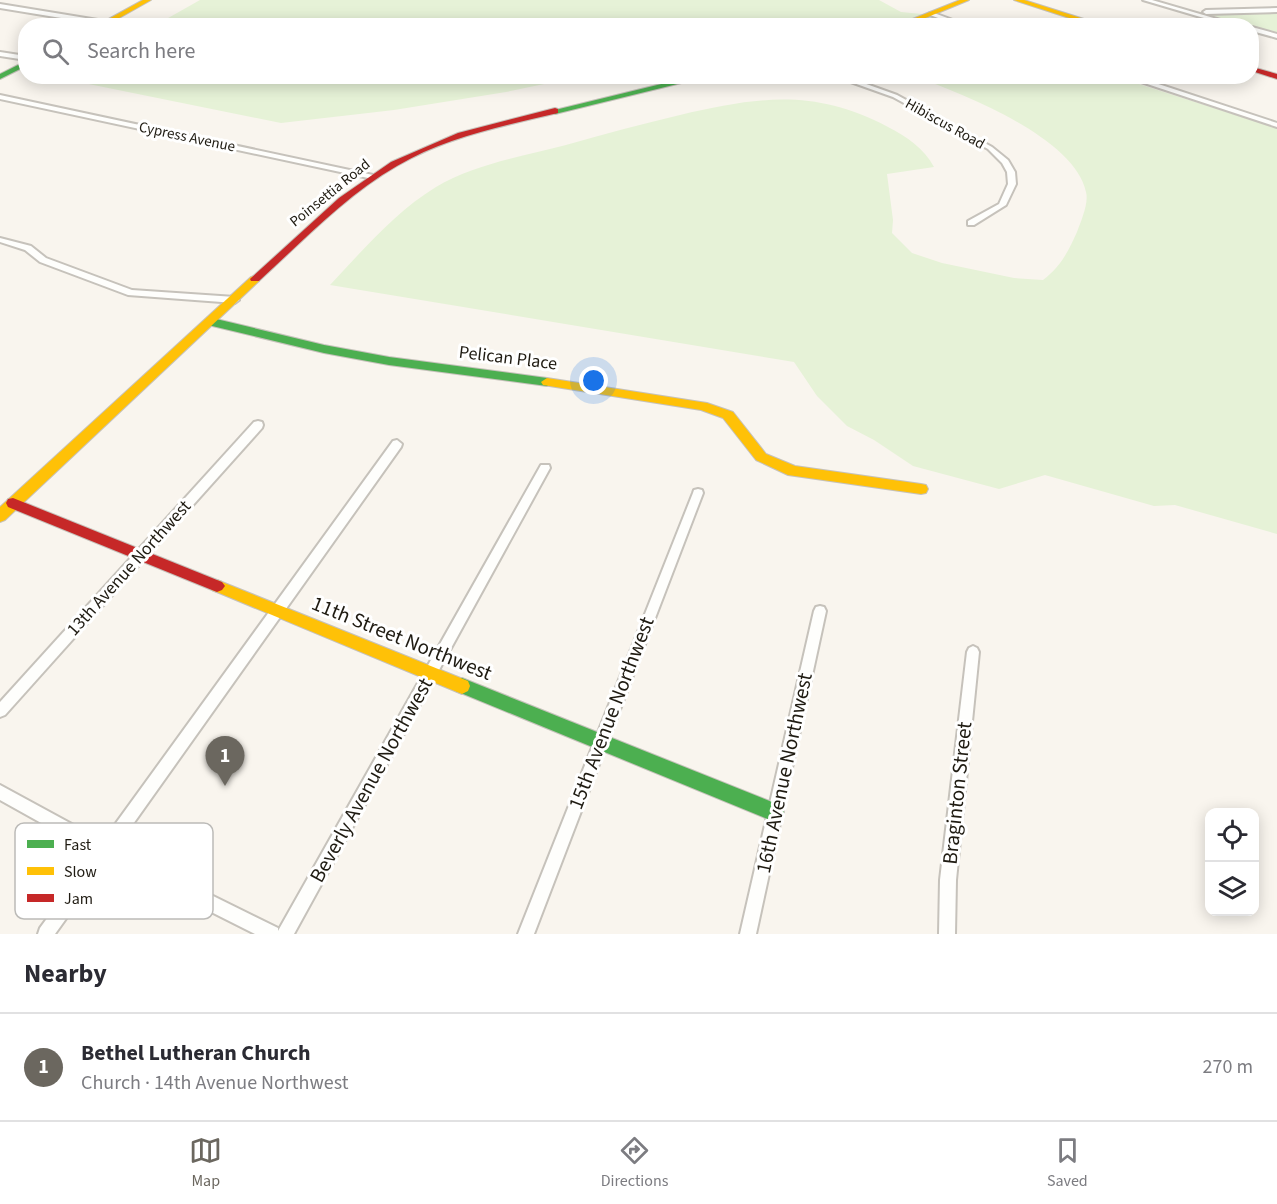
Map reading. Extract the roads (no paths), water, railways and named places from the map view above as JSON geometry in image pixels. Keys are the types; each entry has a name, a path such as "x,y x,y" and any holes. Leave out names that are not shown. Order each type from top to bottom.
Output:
{"street":[{"path":"114,18 148,0"},
{"path":"921,18 966,0"},
{"path":"1017,0 1077,18"},
{"path":"1146,0 1211,18"},
{"path":"0,6 68,18"},
{"path":"1193,13 1277,10"},
{"path":"932,14 944,18"},
{"path":"1259,31 1277,36"},
{"path":"0,54 18,57"},
{"path":"0,77 18,67"},
{"path":"1259,71 1277,77"},
{"name":"Poinsettia Road","path":"0,516 326,214 373,177 416,152 475,131 672,84"},
{"name":"Hibiscus Road","path":"860,84 895,96 990,148 1005,162 1011,172 1012,184 1002,205 971,223"},
{"path":"1151,84 1277,125"},
{"name":"Cypress Avenue","path":"0,97 373,177"},
{"path":"0,240 28,248 43,260 131,293 235,300"},
{"name":"Pelican Place","path":"212,322 324,349 389,361 612,390 703,406 728,415 761,457 793,471 921,489"},
{"name":"13th Avenue Northwest","path":"0,711 258,425"},
{"path":"126,823 397,444"},
{"name":"Beverly Avenue Northwest","path":"285,934 545,468"},
{"name":"15th Avenue Northwest","path":"526,934 599,742 699,493"},
{"name":"11th Street Northwest","path":"14,503 775,813"},
{"name":"16th Avenue Northwest","path":"748,934 820,611"},
{"name":"Braginton Street","path":"947,934 948,880 973,652"},
{"path":"0,792 56,823"},
{"path":"213,904 272,934"},
{"path":"46,934 57,919"}],"place":[{"name":"Bethel Lutheran Church","path":"225,786"}]}
